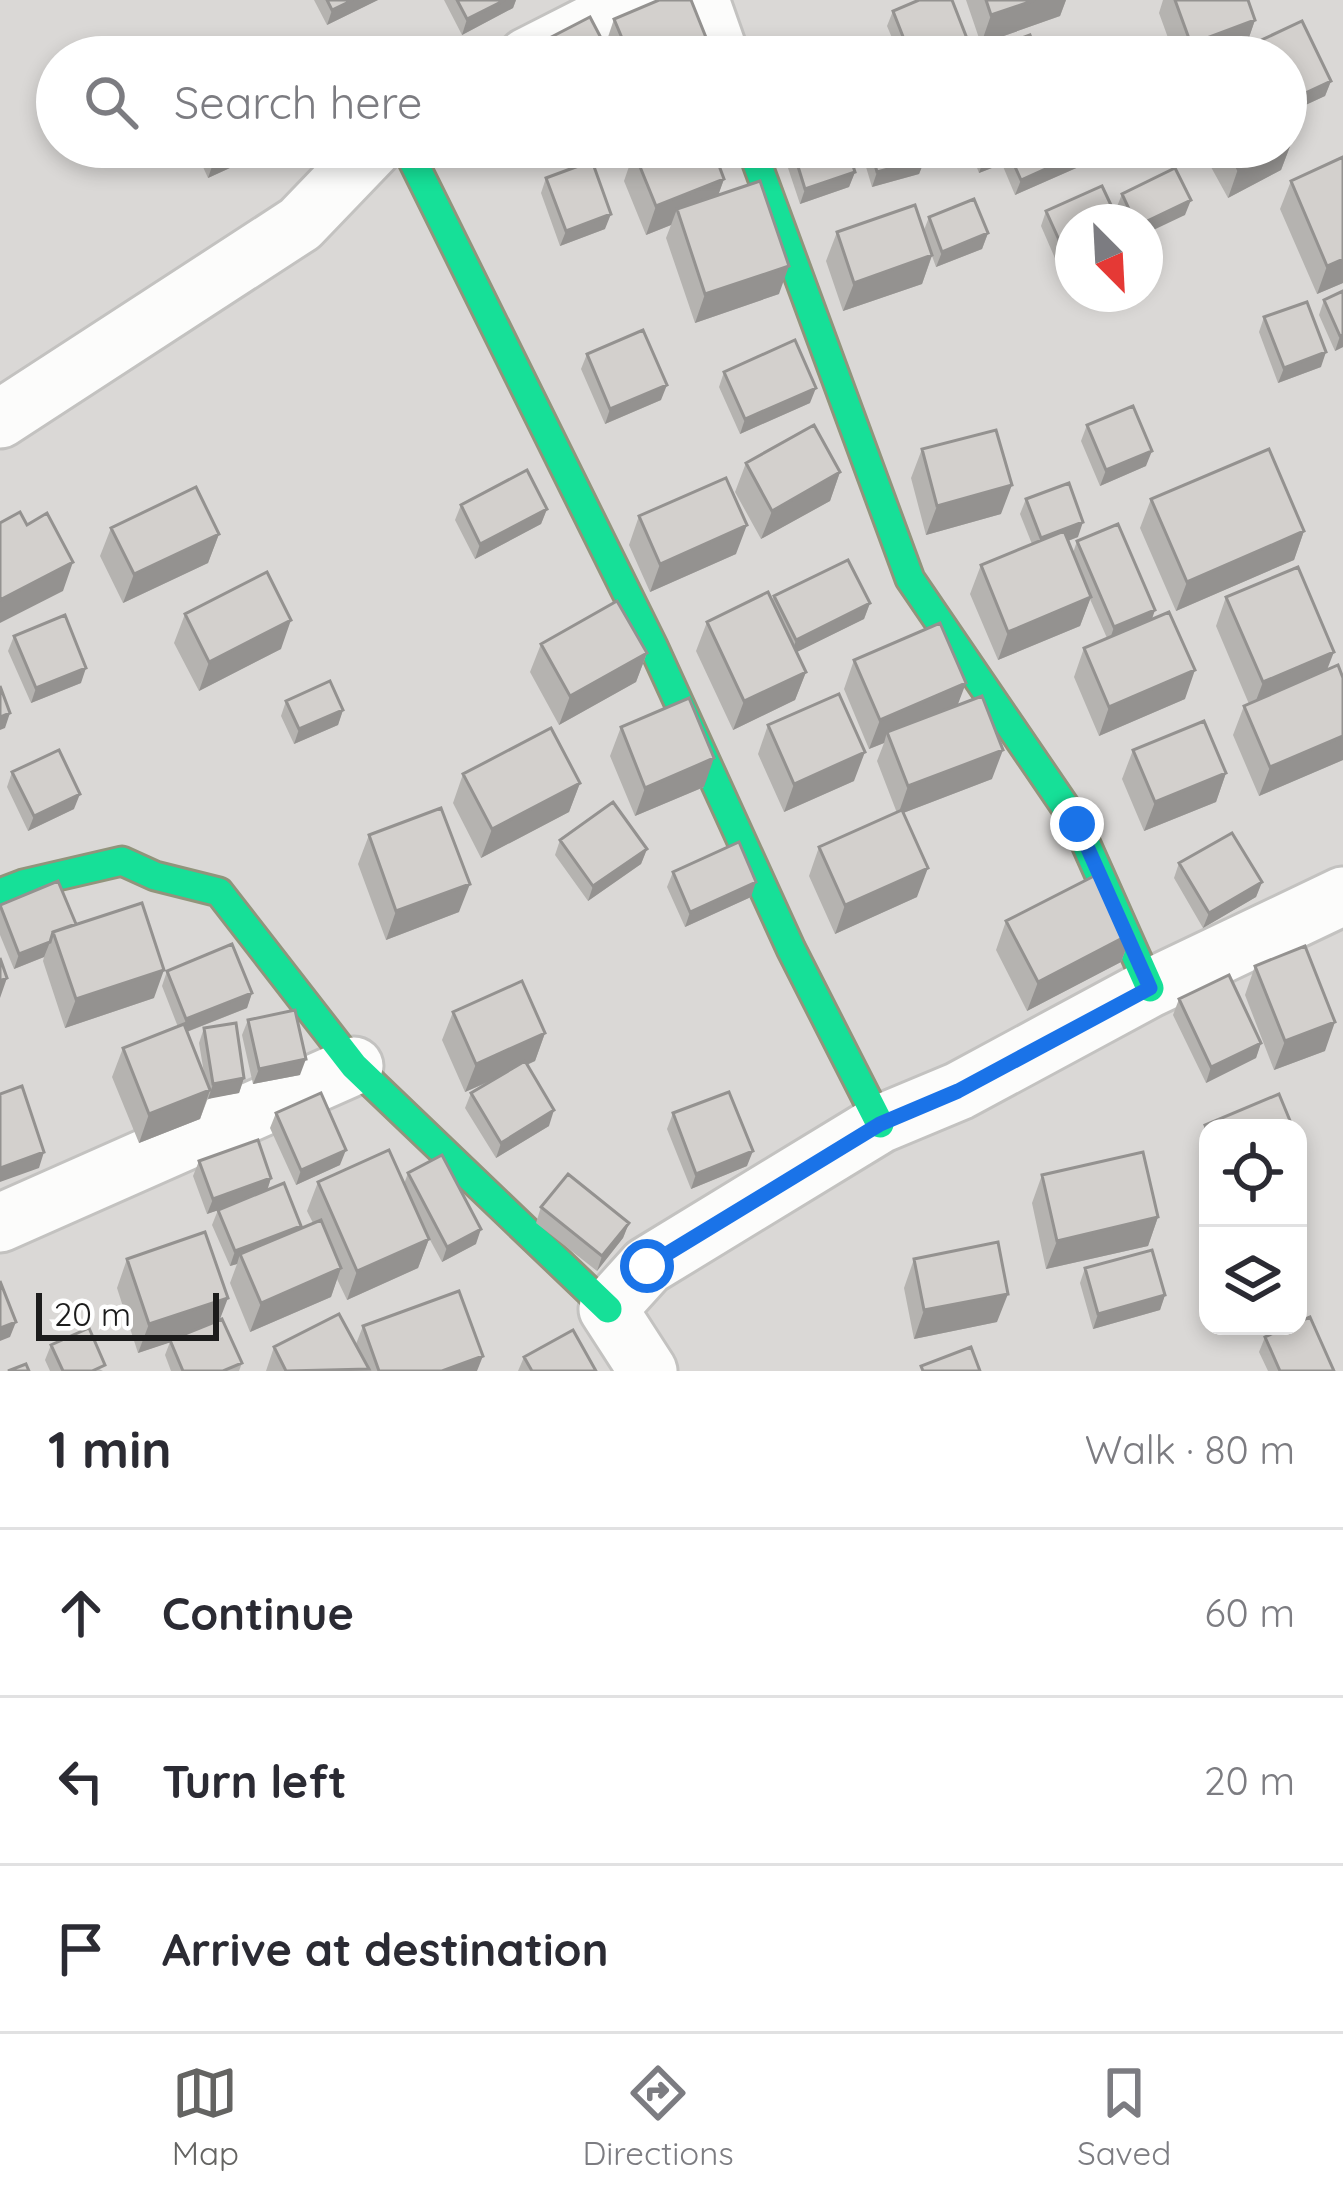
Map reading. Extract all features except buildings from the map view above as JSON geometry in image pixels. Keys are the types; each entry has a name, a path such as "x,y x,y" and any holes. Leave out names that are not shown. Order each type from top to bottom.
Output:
{"street":[{"path":"568,36 639,0"},
{"path":"700,0 713,36"},
{"path":"0,419 301,224 354,168"},
{"path":"416,168 653,646 791,949 880,1124"},
{"path":"759,168 910,579 1077,824 1150,988"},
{"path":"0,893 122,861 155,876 219,892 354,1066 608,1309 648,1371"},
{"path":"608,1309 647,1266 880,1124 958,1091 1150,988 1343,896"},
{"path":"0,1223 354,1066"}],"shaded area":[{"path":"0,0 1343,0 1343,1371 0,1371"}],"traffic: fast":[{"path":"416,168 653,646 791,949 880,1124"},
{"path":"759,168 910,579 1077,824 1150,988"},
{"path":"0,893 122,861 155,876 219,892 354,1066 608,1309"}],"route":[{"path":"647,1266 880,1124 958,1091 1150,988 1077,824"}]}
